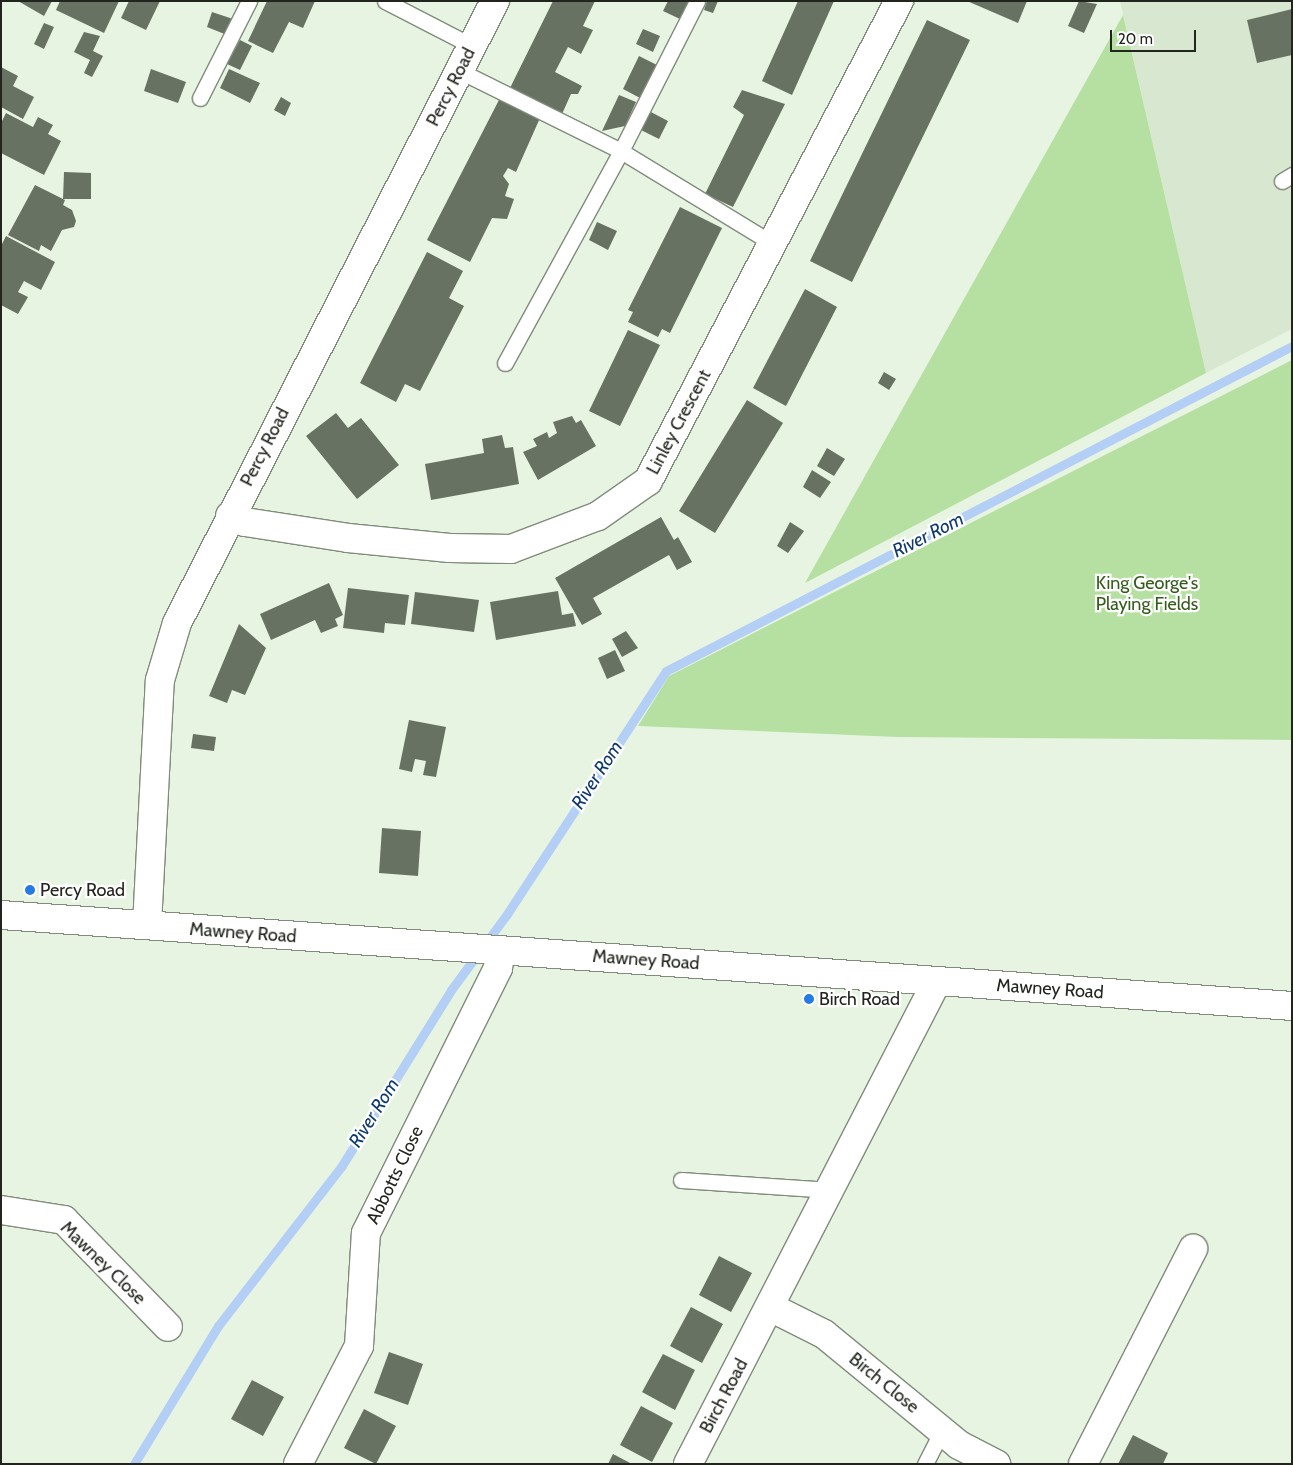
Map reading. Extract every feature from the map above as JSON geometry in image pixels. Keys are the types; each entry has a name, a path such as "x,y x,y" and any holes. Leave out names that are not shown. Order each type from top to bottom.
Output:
{"street":[{"name":"Percy Road","path":"147,925 160,680 177,623 230,516 495,1"},
{"name":"Linley Crescent","path":"230,516 246,522 348,538 450,548 511,549 598,516 648,481 899,1"},
{"name":"Mawney Road","path":"1,915 1292,1006"},
{"name":"Abbotts Close","path":"298,1464 359,1346 366,1233 498,968 495,949"},
{"name":"Birch Road","path":"688,1464 831,1190 937,981"},
{"name":"Mawney Close","path":"1,1210 64,1220 168,1327"},
{"path":"1083,1464 1193,1249"},
{"name":"Birch Close","path":"770,1307 824,1334 960,1445 996,1464"}],"lane":[{"path":"200,98 250,1"},
{"path":"385,1 472,46"},
{"path":"505,363 621,151 697,1"},
{"path":"460,71 621,151 772,243"},
{"path":"681,1180 831,1190"},
{"path":"926,1464 942,1431"}],"shaded area":[{"path":"1120,1 1292,1 1292,329 1206,373"}],"green space":[{"path":"1123,15 1206,373 805,583"},
{"name":"King George's Playing Fields","path":"1292,360 1292,740 898,737 638,726 669,676"}],"building":[{"path":"18,1 52,1 44,16"},
{"path":"60,1 119,1 104,33 56,10"},
{"path":"129,1 160,1 146,30 121,18"},
{"path":"267,1 315,1 303,28 289,22 273,53 248,41"},
{"path":"553,1 595,1 583,26 593,30 581,54 568,47 555,72 582,86 578,94 571,94 562,114 510,88"},
{"path":"668,1 690,1 682,20 663,11"},
{"path":"707,1 718,1 713,13 704,10"},
{"path":"798,1 834,1 792,95 762,81"},
{"path":"967,1 1027,1 1018,23"},
{"path":"1079,1 1097,4 1084,33 1068,26"},
{"path":"1292,9 1292,55 1257,63 1247,20"},
{"path":"212,12 233,19 227,35 207,27"},
{"path":"927,20 970,40 852,282 810,261"},
{"path":"44,23 54,27 44,49 34,44"},
{"path":"643,29 660,36 653,52 636,44"},
{"path":"84,32 100,36 93,51 103,56 92,77 84,73 90,60 74,52"},
{"path":"240,40 252,46 240,70 227,64"},
{"path":"639,56 657,65 640,98 623,89"},
{"path":"1,67 18,76 13,86 34,97 23,119 1,107"},
{"path":"151,69 186,82 178,103 144,91"},
{"path":"229,69 260,83 250,103 220,88"},
{"path":"742,90 785,104 733,207 705,194 744,115 733,107"},
{"path":"619,95 636,102 625,126 602,131"},
{"path":"281,97 291,103 285,116 274,110"},
{"path":"500,98 540,118 516,172 508,168 503,176 509,184 505,196 514,199 507,219 492,218 470,262 427,240"},
{"path":"649,111 668,121 659,139 639,129"},
{"path":"6,113 33,127 38,117 53,125 48,134 61,141 44,175 1,153 1,123"},
{"path":"64,172 91,173 91,199 63,199"},
{"path":"35,185 65,200 63,205 72,210 76,221 74,227 62,230 51,251 41,245 39,251 8,235"},
{"path":"680,207 722,228 670,333 662,329 658,337 628,322 633,312 628,310"},
{"path":"597,222 617,231 608,250 589,240"},
{"path":"6,236 55,262 41,290 24,281 18,292 28,297 18,314 1,305 1,246"},
{"path":"427,252 463,271 449,298 464,306 420,391 405,384 396,402 360,383"},
{"path":"805,289 837,307 786,406 753,388"},
{"path":"628,330 660,345 620,426 589,411"},
{"path":"884,372 896,379 889,390 878,383"},
{"path":"747,400 783,423 715,533 679,511"},
{"path":"336,413 348,428 361,418 399,465 357,499 306,436"},
{"path":"572,416 576,423 581,420 596,446 538,480 523,452 537,446 533,439 547,432 549,438 557,433 553,422"},
{"path":"502,435 505,448 513,447 519,484 431,500 425,464 484,453 482,439"},
{"path":"827,448 845,459 834,476 817,466"},
{"path":"812,470 831,482 820,498 803,487"},
{"path":"661,517 674,540 678,537 692,562 677,570 669,555 593,598 602,614 582,625 555,578"},
{"path":"790,522 804,531 788,553 777,546"},
{"path":"329,583 343,615 335,619 338,626 321,633 315,620 271,640 260,614"},
{"path":"348,588 409,595 405,625 385,623 384,633 343,628"},
{"path":"558,591 562,615 573,613 576,626 496,640 490,602"},
{"path":"415,592 479,600 474,632 411,624"},
{"path":"239,624 266,648 245,695 232,690 227,703 209,696"},
{"path":"626,631 638,648 622,657 612,639"},
{"path":"615,650 625,671 607,679 598,658"},
{"path":"409,720 446,727 436,777 423,775 426,761 415,759 412,772 399,769"},
{"path":"193,734 216,737 214,751 191,748"},
{"path":"382,828 421,831 418,876 379,873"},
{"path":"719,1256 752,1273 731,1312 699,1295"},
{"path":"691,1307 723,1324 702,1363 670,1346"},
{"path":"389,1352 423,1364 408,1405 374,1393"},
{"path":"663,1354 695,1370 675,1410 642,1392"},
{"path":"252,1380 284,1397 263,1436 231,1419"},
{"path":"641,1406 673,1423 652,1462 620,1445"},
{"path":"364,1409 396,1426 376,1464 344,1448"},
{"path":"1133,1435 1168,1453 1163,1464 1118,1464"},
{"path":"613,1454 632,1464 608,1464"}],"waterway":[{"name":"River Rom","path":"134,1464 218,1326 341,1167 451,990 507,914 666,671 1292,346"}],"place":[{"name":"Percy Road","path":"30,890"},
{"name":"Birch Road","path":"809,999"}]}
